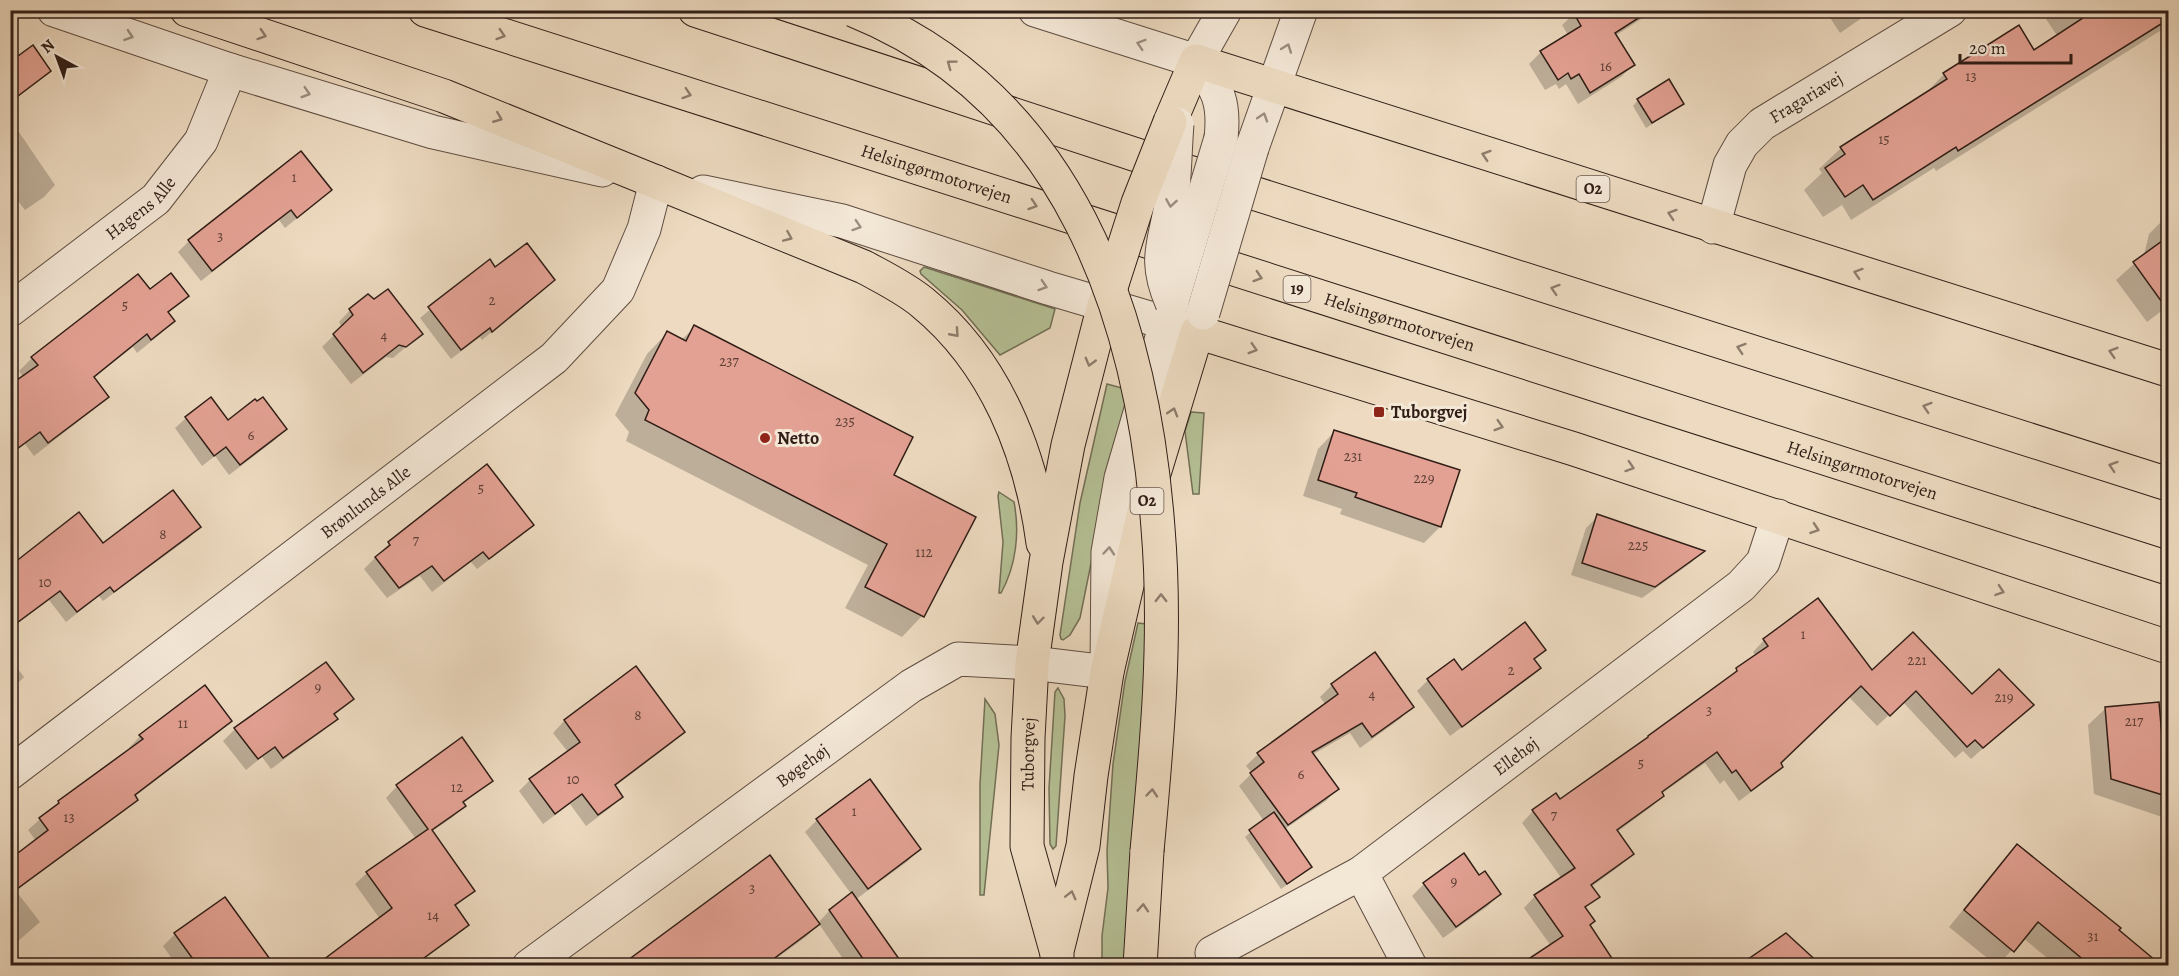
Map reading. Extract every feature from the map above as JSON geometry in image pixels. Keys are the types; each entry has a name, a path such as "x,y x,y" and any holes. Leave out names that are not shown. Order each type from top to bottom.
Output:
{"main road":[{"path":"187,10 444,96 864,267 894,283 922,302 952,330 998,392 1009,417 1032,487 1046,562"},
{"name":"Helsingørmotorvejen","path":"425,10 2169,568"},
{"path":"695,10 1258,195 2169,484"},
{"path":"853,10 873,18 950,63 988,95 1023,133 1059,182 1085,229 1109,282 1124,330 1137,382 1148,444 1158,529 1161,650 1140,966"},
{"name":"O2","path":"1196,61 2169,370"},
{"name":"Tuborgvej","path":"1057,958 1027,846 1028,738 1032,663 1046,562 1068,446 1108,294 1138,203 1196,61"},
{"path":"1185,318 2169,647"},
{"name":"Tuborgvej","path":"1057,958 1083,846 1107,672 1149,490 1185,318"}],"street":[{"path":"54,10 230,70 433,132 842,221 1108,294 1185,318"},
{"path":"1035,10 1196,61 1212,80 1220,100 1221,138 1185,318"},
{"name":"Tuborgvej","path":"1196,61 1225,10"},
{"name":"Tuborgvej","path":"1185,318 1252,148 1301,10"},
{"name":"Fragariavej","path":"1713,227 1730,165 1742,144 1762,123 1950,10"},
{"name":"Hagens Alle","path":"10,310 156,199 201,141 230,70"},
{"path":"1175,117 1172,198 1161,253 1161,270 1185,318"},
{"name":"Brønlunds Alle","path":"10,773 554,358 618,290 644,229 656,182"},
{"name":"Ellehøj","path":"1212,952 1361,873 1741,586 1763,562 1778,516"},
{"name":"Bøgehøj","path":"529,966 911,686 958,659 1032,663 1107,672"},
{"path":"1361,873 1410,966"}],"green space":[{"path":"924,267 1055,309 1050,328 1000,355 962,310 921,274 920,271"},
{"path":"1107,384 1133,391 1098,529 1080,618 1070,635 1063,640 1060,635 1080,503"},
{"path":"1191,412 1204,413 1199,494 1193,494 1185,431"},
{"path":"999,492 1014,502 1017,526 1013,561 1001,593 999,593 1003,542"},
{"path":"1138,623 1146,624 1147,653 1124,965 1102,966 1113,764 1125,681"},
{"path":"1058,688 1064,699 1065,716 1056,846 1053,849 1050,844 1049,788 1055,692"},
{"path":"985,699 995,714 999,745 984,895 980,895 980,784"}],"building":[{"path":"1572,10 1651,10 1615,33 1635,65 1590,93 1579,74 1571,79 1568,73 1558,80 1540,51 1581,26"},
{"path":"2095,10 2169,10 2169,19 1958,151 1956,147 1873,200 1863,185 1845,197 1825,168 1845,154 1840,147 1947,79 1943,73 2019,25 2034,50"},
{"path":"33,45 51,71 10,102 10,62"},
{"path":"1669,79 1684,104 1652,123 1637,99"},
{"path":"301,151 332,190 297,218 291,210 212,271 188,240"},
{"path":"2169,236 2169,312 2133,262"},
{"path":"527,243 555,280 492,332 490,328 461,350 428,307 490,259 495,267"},
{"path":"171,273 189,296 168,312 175,321 151,340 147,334 94,377 109,397 48,443 40,432 10,454 10,385 38,365 31,357 138,274 150,289"},
{"path":"388,289 423,334 406,347 399,345 363,373 333,334 353,315 349,309 368,294 374,299"},
{"path":"694,325 913,437 894,475 976,517 924,617 865,587 887,544 645,420 649,410 635,393 667,331 686,341"},
{"path":"211,397 228,420 255,399 257,401 263,397 287,429 240,465 226,447 214,456 185,417"},
{"path":"1334,430 1460,470 1441,527 1355,497 1357,493 1318,480"},
{"path":"487,464 534,525 489,559 483,552 444,581 432,566 399,588 375,557 390,545 388,542"},
{"path":"173,490 201,527 114,592 110,587 77,612 60,591 10,628 10,566 79,512 103,543"},
{"path":"1597,514 1705,551 1655,587 1582,563"},
{"path":"1818,598 1872,670 1913,632 1972,694 1999,669 2034,705 1983,748 1975,740 1967,747 1916,691 1890,716 1861,686 1781,763 1783,767 1751,791 1736,770 1732,773 1717,752 1662,792 1664,796 1617,830 1634,854 1591,885 1600,897 1585,907 1595,921 1590,925 1617,966 1518,966 1563,936 1534,895 1575,868 1532,810 1556,793 1560,799 1648,737 1737,671 1736,668 1768,646 1763,639"},
{"path":"1525,622 1546,650 1534,659 1541,668 1462,727 1427,679 1454,659 1462,670"},
{"path":"1375,652 1414,707 1372,737 1362,723 1312,752 1339,789 1288,825 1250,773 1264,762 1257,753 1338,694 1331,684"},
{"path":"326,662 354,699 334,714 338,719 283,758 275,747 258,759 234,728"},
{"path":"636,666 685,732 615,785 623,797 598,815 582,794 555,814 529,779 580,742 564,720"},
{"path":"205,685 232,721 135,795 138,800 10,894 10,859 48,830 39,818 59,803 58,801 143,739 139,735"},
{"path":"2159,702 2162,737 2169,740 2169,797 2111,779 2105,707"},
{"path":"462,737 493,781 463,802 466,806 432,830 475,891 455,905 469,925 413,966 315,966 392,908 366,872 428,829 396,785"},
{"path":"870,779 921,849 868,889 816,819"},
{"path":"1274,812 1312,867 1287,884 1249,830"},
{"path":"2017,844 2121,928 2119,930 2162,966 2091,966 2038,922 2014,952 1964,910"},
{"path":"1464,853 1479,875 1485,871 1501,894 1456,927 1423,883"},
{"path":"770,855 820,924 764,966 620,966"},
{"path":"852,892 904,966 868,966 829,910"},
{"path":"225,897 275,966 198,966 174,933"},
{"path":"1786,933 1822,966 1738,966"}],"place":[{"name":"Tuborgvej","path":"1379,412"},
{"name":"Netto","path":"765,438"}]}
